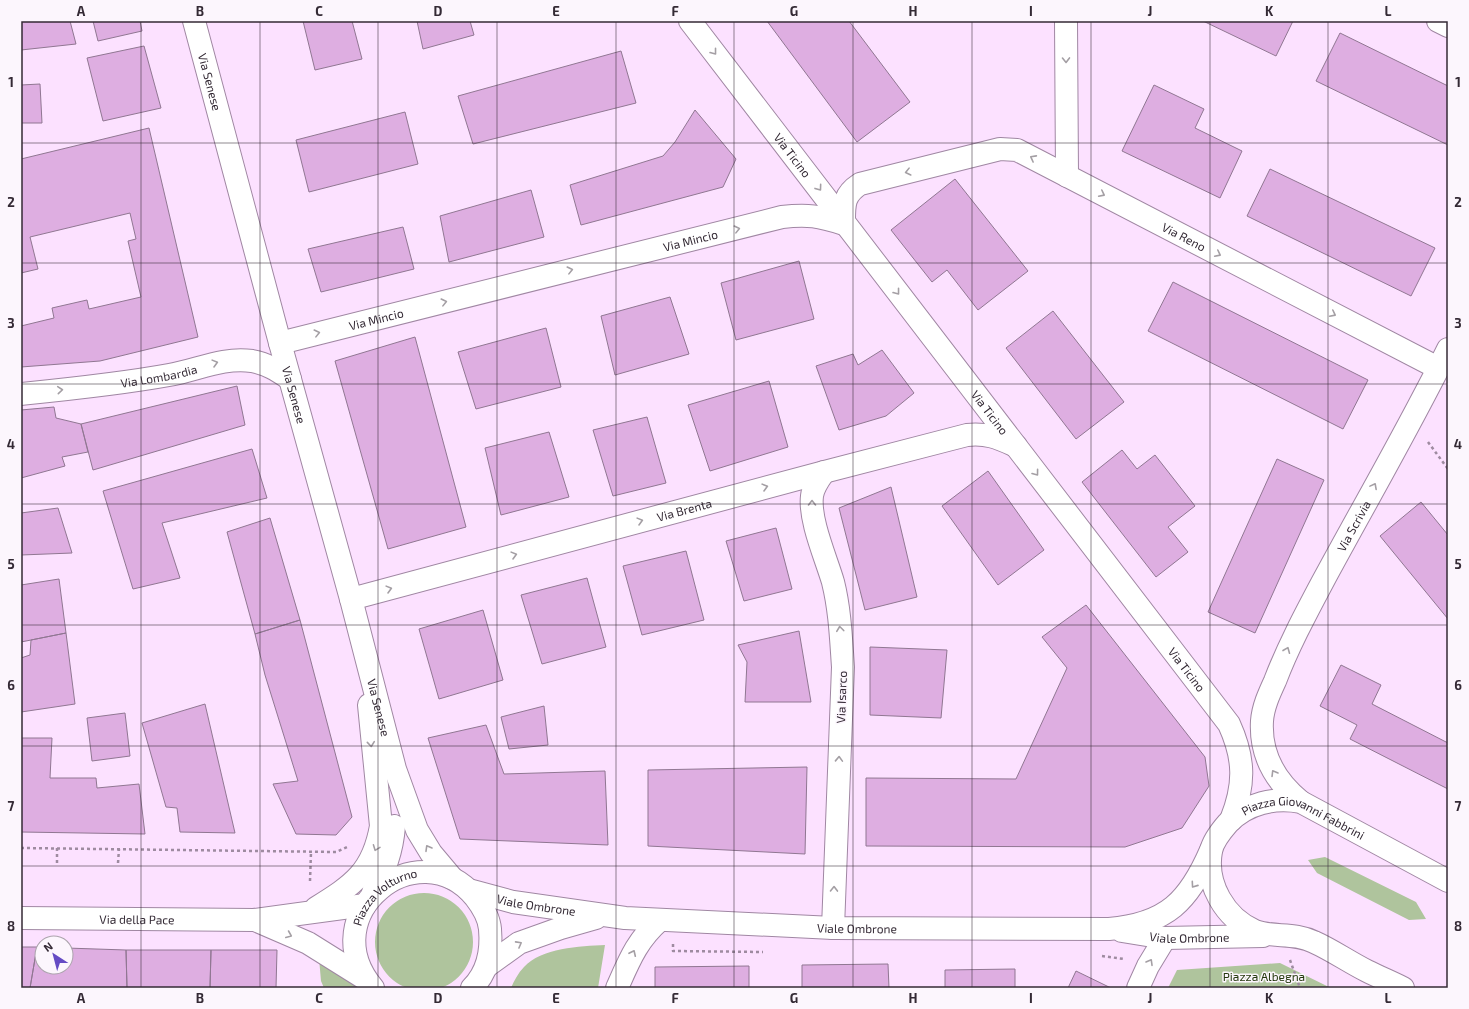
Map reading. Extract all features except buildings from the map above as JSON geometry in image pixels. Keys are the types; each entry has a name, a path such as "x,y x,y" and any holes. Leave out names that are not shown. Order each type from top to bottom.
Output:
{"street":[{"name":"Via Senese","path":"194,21 280,343 351,599 395,769 418,830 431,853 460,884"},
{"name":"Via Ticino","path":"690,21 1228,724 1236,741 1241,758 1242,774 1241,790 1231,820"},
{"path":"844,224 844,207 847,196 852,189 860,184 1000,149 1017,150 1068,176 1066,21"},
{"path":"1438,21 1448,26"},
{"name":"Via Reno","path":"1068,176 1438,368"},
{"name":"Via Mincio","path":"280,343 782,217 817,215 844,224"},
{"name":"Via Scrivia","path":"1301,802 1288,791 1277,778 1269,764 1264,748 1262,733 1265,705 1289,643 1448,349"},
{"name":"Via Lombardia","path":"21,394 77,389 170,375 225,360 251,361 269,365 290,379"},
{"name":"Via Brenta","path":"351,599 824,472 968,435 982,434 996,437 1016,446"},
{"name":"Via Isarco","path":"824,472 815,485 812,496 812,512 833,584 838,611 842,667 833,928"},
{"path":"310,912 341,892 360,876 370,862 378,844 381,826 371,740 368,663"},
{"path":"1218,710 1226,715 1236,718 1247,717 1260,711 1265,705"},
{"name":"Via Senese","path":"368,899 387,864 393,841 395,769"},
{"name":"Piazza Giovanni Fabbrini","path":"1403,988 1368,972 1314,942 1292,935 1270,936 1239,922 1227,910 1218,897 1212,882 1210,866 1211,850 1217,837 1231,820 1246,810 1262,802 1288,799 1301,802 1448,881"},
{"name":"Viale Ombrone","path":"460,884 513,902 605,916 660,920 833,928 1109,929 1126,928 1144,923 1174,906 1192,889 1211,850"},
{"name":"Piazza Volturno","path":"368,983 356,960 354,941 356,922 368,899 389,881 410,873 431,873 460,884"},
{"path":"460,884 482,905 490,925 492,946 487,966 478,982 472,988"},
{"name":"Via della Pace","path":"21,918 254,920 310,912 368,899"},
{"name":"Viale Ombrone","path":"487,966 519,943 561,928 605,916"},
{"name":"Via della Pace","path":"254,920 308,943 368,983"},
{"path":"617,988 636,946 643,936 660,920"},
{"name":"Viale Ombrone","path":"1109,929 1165,938 1270,936"},
{"path":"1138,988 1151,961 1165,938"}],"path":[{"path":"1411,419 1448,469"},
{"path":"21,848 336,852 351,846"},
{"path":"57,848 57,863"},
{"path":"118,863 119,849"},
{"path":"310,888 311,852"},
{"path":"673,951 767,952"},
{"path":"1098,955 1134,961 1151,961"},
{"path":"1286,957 1296,963"},
{"path":"1289,959 1300,988"}],"green space":[{"path":"1325,857 1416,902 1426,919 1409,920 1317,873 1308,860"},
{"path":"424,893 443,897 459,907 469,923 473,942 469,961 459,977 443,987 424,991 405,987 389,977 379,961 375,942 379,923 389,907 405,897"},
{"path":"605,945 598,988 511,988 522,969 531,961 540,956 573,947"},
{"path":"319,958 359,988 324,988 321,981"},
{"name":"Piazza Albegna","path":"1280,963 1331,988 1168,988 1177,970"}]}
